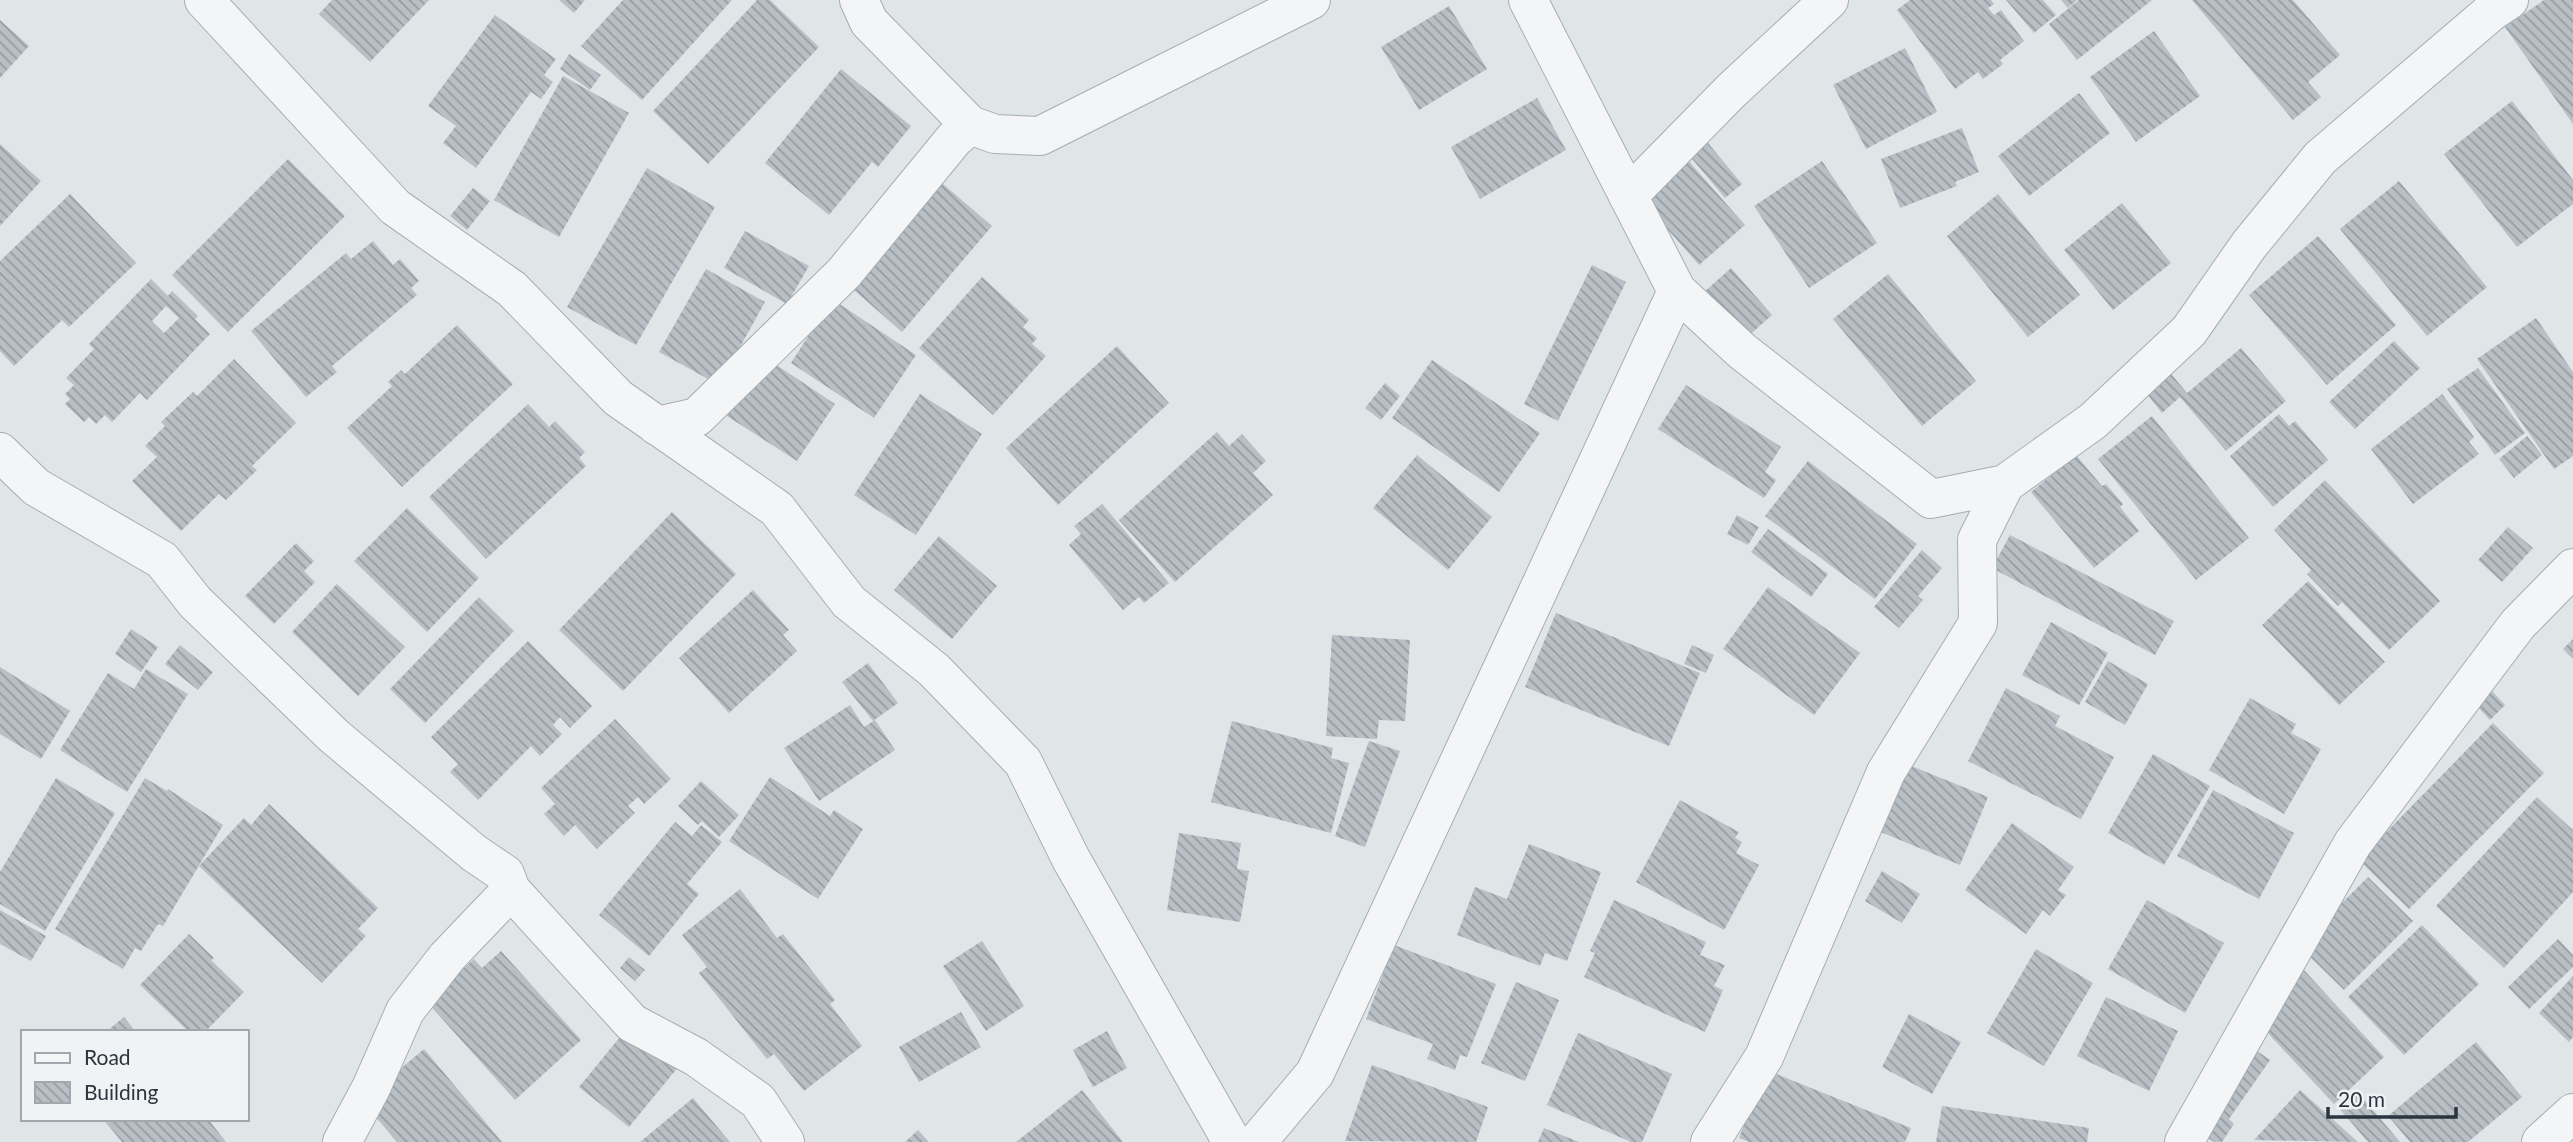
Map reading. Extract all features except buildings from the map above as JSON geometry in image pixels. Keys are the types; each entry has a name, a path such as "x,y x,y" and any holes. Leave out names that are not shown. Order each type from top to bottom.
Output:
{"street":[{"path":"204,0 395,207 512,289 618,398 777,509 849,602 933,670 1023,762 1071,859 1232,1142"},
{"path":"859,0 869,22 970,125 995,134 1040,136 1311,0"},
{"path":"1528,0 1676,291 1742,351 1931,499 2005,484 2092,421 2189,331 2249,245 2320,158 2491,12 2509,0"},
{"path":"1628,196 1731,91 1829,0"},
{"path":"657,426 697,417 844,272 954,139 970,125"},
{"path":"1257,1142 1315,1073 1676,291"},
{"path":"0,452 36,487 162,559 195,602 334,736 474,853 505,874 511,890 632,1024 696,1056 758,1101 785,1142"},
{"path":"1710,1142 1764,1057 1886,772 1978,623 1978,540 2005,484"},
{"path":"2184,1142 2353,843 2518,624 2573,568"},
{"path":"342,1142 371,1088 405,1011 447,957 511,890"},
{"path":"2541,1142 2573,1113"}]}
